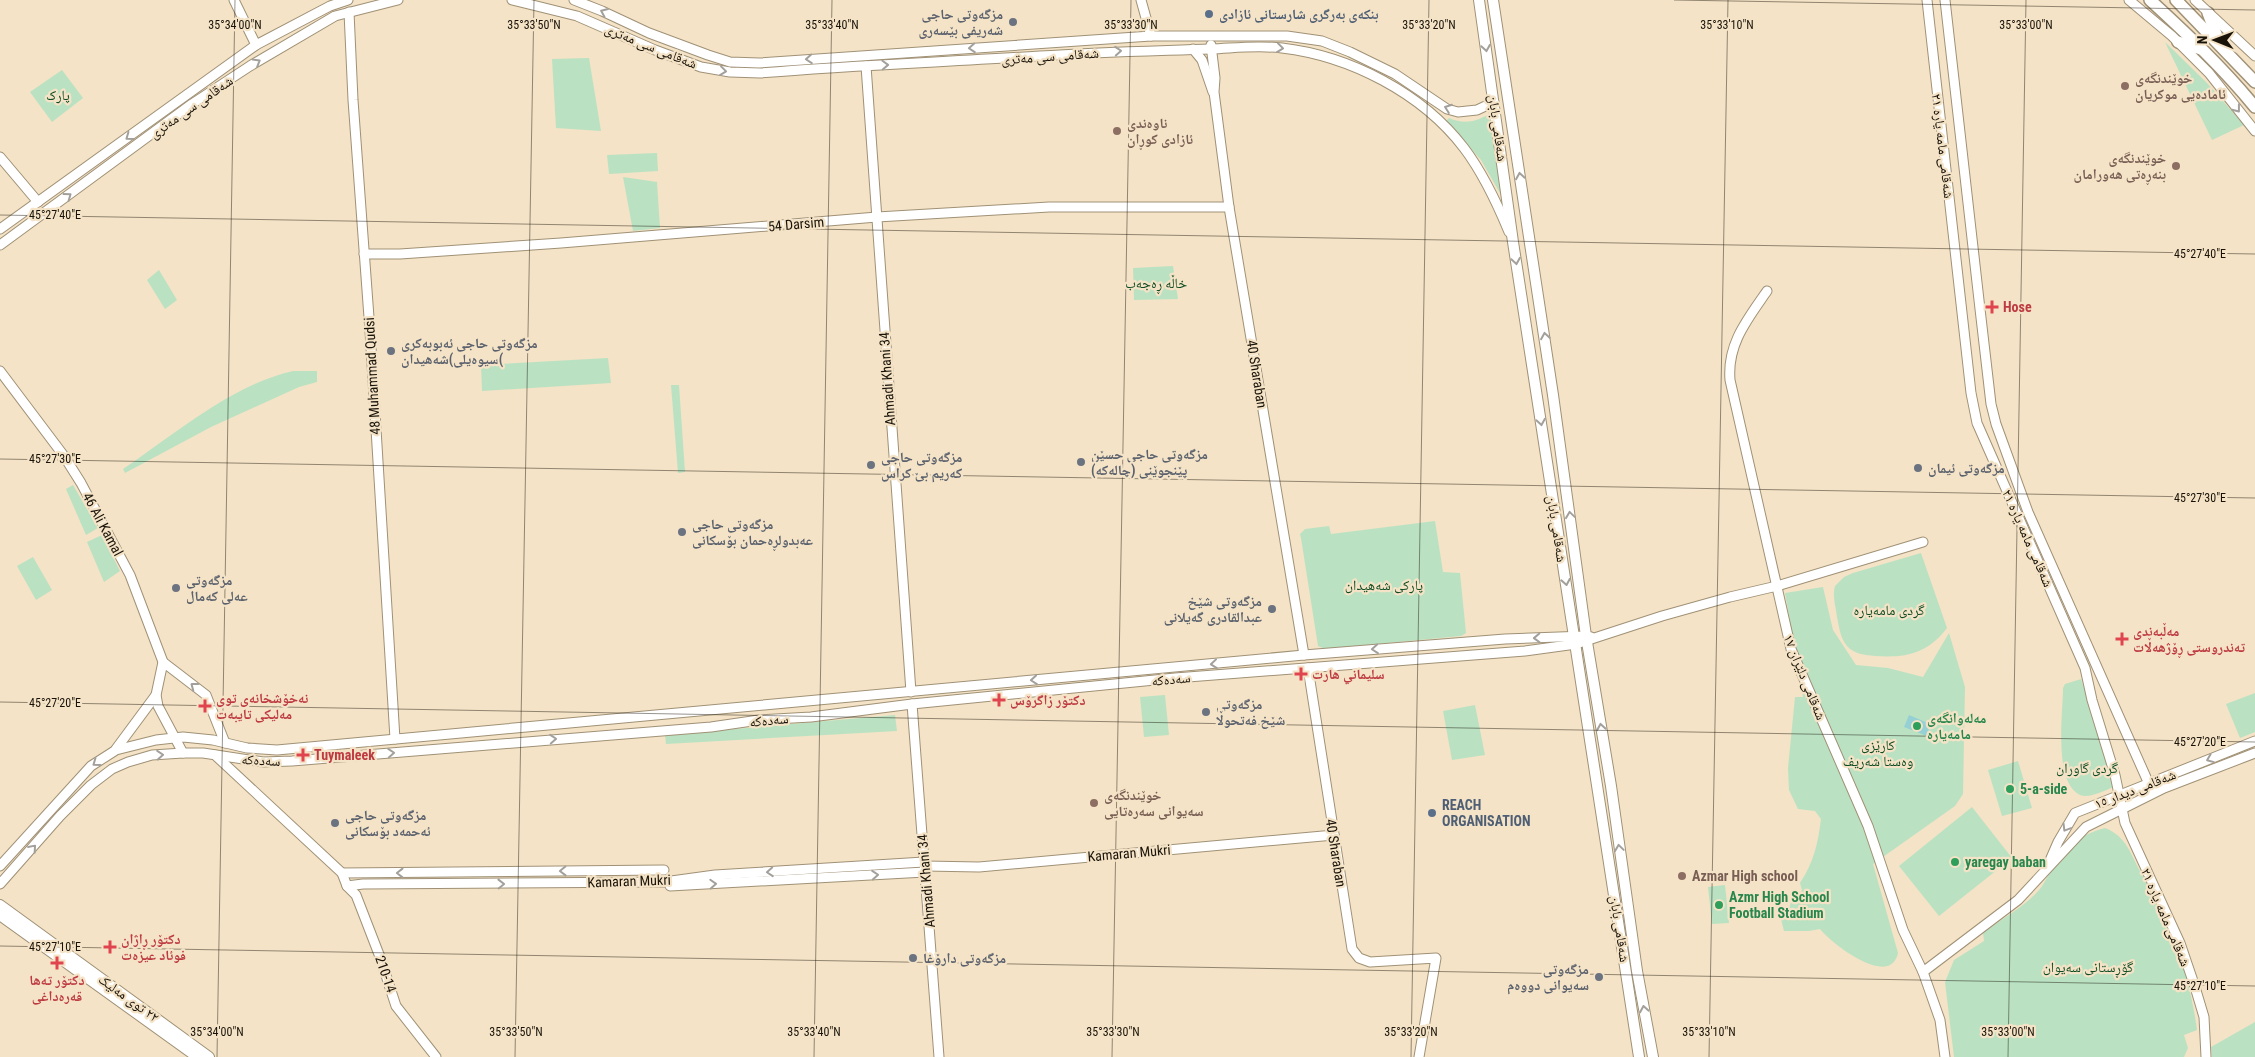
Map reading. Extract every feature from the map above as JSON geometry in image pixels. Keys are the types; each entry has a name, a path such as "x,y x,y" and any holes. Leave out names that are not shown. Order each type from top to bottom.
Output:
{"highway":[{"path":"2150,0 2231,77 2255,107"},
{"path":"2176,0 2255,82"},
{"path":"2208,13 2221,45"},
{"path":"2178,42 2204,50"}],"main road":[{"path":"1479,4 1494,4 1549,365 1637,971 1652,1057"},
{"name":"شەقامی بابان","path":"1479,4 1513,242 1639,1057"},
{"path":"1533,369 1536,372 1543,372 1549,365"},
{"path":"1537,397 1545,392 1553,395"},
{"name":"٢٢ توی مەلیک","path":"0,905 209,1057"},
{"name":"٢٢ توی مەلیک","path":"0,915 198,1057"}],"street":[{"path":"234,0 256,45"},
{"name":"شەقامی سی مەتری","path":"0,229 256,45 330,6 348,0"},
{"name":"شەقامی سی مەتری","path":"0,245 192,104 302,34 335,16 398,0"},
{"name":"شەقامی سی مەتری","path":"512,0 577,16 682,61 713,70 760,73 1142,50 1262,46 1284,48 1330,59 1387,83 1427,110 1451,132 1465,148 1499,207 1513,242"},
{"name":"شەقامی سی مەتری","path":"574,0 687,48 730,62 758,63 1151,36 1277,36 1312,39 1335,45 1395,74 1447,109 1458,112 1477,110 1494,102"},
{"path":"1141,0 1151,36"},
{"name":"شەقامی مامە یارە ٢١","path":"1927,0 1971,393 1977,423 2085,668 2092,700 2123,809 2125,823 2180,943 2195,987 2204,1017 2206,1057"},
{"name":"شەقامی مامە یارە ٢١","path":"1945,0 1991,404 1996,424 2028,512 2154,793"},
{"path":"2129,0 2178,42 2209,73 2255,132"},
{"path":"2194,0 2255,56"},
{"name":"48 Muhammad Qudsi","path":"349,12 353,100 395,739"},
{"path":"297,23 302,34"},
{"name":"40 Sharaban","path":"1210,37 1215,78 1214,92 1230,206 1304,655"},
{"path":"682,61 686,56 687,48"},
{"name":"40 Sharaban","path":"1193,49 1202,60 1214,92"},
{"name":"Ahmadi Khani 34","path":"866,66 911,692"},
{"path":"1387,83 1395,74"},
{"path":"185,96 192,104"},
{"path":"0,157 38,202"},
{"name":"54 Darsim","path":"364,254 400,254 561,243 876,218 1049,207 1230,206"},
{"name":"شەقامی دلێران ١٧","path":"1767,291 1734,343 1728,365 1750,474 1776,586 1792,649 1864,818 1903,930 1923,972 1940,1020 1945,1057"},
{"name":"46 Ali Kamal","path":"0,371 59,448 81,483 130,575 164,662"},
{"name":"سەدەکە","path":"0,884 60,816 91,785 112,768 152,755 183,753 214,755 244,760 292,761 712,727 912,704 1088,687 1525,651 1588,638 1730,596 1776,586 1923,542"},
{"name":"سەدەکە","path":"116,750 174,737 203,739 277,750 1304,655 1416,646 1576,640"},
{"path":"1416,646 1417,660"},
{"path":"0,866 91,766 116,750 128,736 156,695 164,662 206,695 225,743"},
{"name":"40 Sharaban","path":"1308,668 1351,943 1355,954 1364,961 1370,962 1436,958 1418,1057"},
{"path":"1085,676 1088,687"},
{"path":"1069,678 1070,689"},
{"path":"156,695 158,706 183,753"},
{"path":"792,703 785,710 793,717"},
{"name":"Ahmadi Khani 34","path":"912,704 940,1057"},
{"path":"764,706 772,711 770,716 764,720"},
{"path":"574,724 575,737"},
{"name":"شەقامی دیدار ١٥","path":"2045,871 2058,842 2075,813 2255,741"},
{"name":"شەقامی دیدار ١٥","path":"1923,972 2018,900 2086,827 2154,793 2255,753"},
{"path":"214,755 342,873 347,886"},
{"name":"Kamaran Mukri","path":"347,886 363,884 664,884 924,867 979,867 1334,835"},
{"name":"Kamaran Mukri","path":"342,873 664,870"},
{"path":"479,884 480,872"},
{"name":"210-14","path":"347,886 356,895 380,957 396,1006 436,1057"}],"green space":[{"path":"2165,42 2207,83 2244,125 2212,140"},
{"path":"589,58 601,131 556,128 552,59"},
{"name":"پارک","path":"62,70 83,98 52,122 30,92"},
{"path":"1495,111 1508,207 1481,160 1446,121 1449,118 1462,122 1473,121"},
{"path":"657,153 658,171 609,174 607,155"},
{"path":"623,177 657,182 660,228 633,231"},
{"name":"خاڵە ڕەجەب","path":"1173,266 1178,299 1134,300 1133,268"},
{"path":"159,270 177,300 165,309 147,280"},
{"path":"608,358 611,383 482,391 481,365"},
{"path":"293,371 317,371 317,382 299,387 211,427 125,473 123,469 204,412 248,387"},
{"path":"671,385 679,385 685,472 678,473"},
{"path":"73,485 98,528 86,535 66,489"},
{"name":"پارکی شەهیدان","path":"1435,521 1443,572 1460,573 1466,633 1461,636 1325,649 1318,646 1300,534 1305,529 1329,526 1331,534"},
{"path":"102,535 120,571 104,582 87,542"},
{"name":"گردی مامەیارە","path":"1921,553 1947,628 1932,644 1906,655 1871,656 1860,654 1850,649 1843,639 1839,628 1834,598 1835,586 1844,577 1853,573"},
{"path":"33,557 52,590 36,600 17,566"},
{"name":"کارێزی وەستا شەریف","path":"1823,587 1833,630 1856,665 1888,668 1923,677 1949,633 1965,687 1963,794 1955,806 1873,864 1898,953 1893,963 1884,967 1860,960 1848,953 1820,929 1784,931 1781,919 1794,919 1799,915 1789,909 1791,902 1798,900 1802,890 1800,883 1809,868 1815,852 1821,819 1815,811 1798,809 1789,790 1788,768 1795,697 1803,697 1785,593"},
{"name":"گردی گاوران","path":"2081,679 2115,782 2114,787 2088,796 2080,795 2072,788 2066,776 2061,746 2063,688 2065,684"},
{"path":"2255,693 2255,732 2240,738 2226,704"},
{"path":"1165,695 1169,735 1144,737 1140,697"},
{"path":"1475,705 1485,755 1452,760 1443,711"},
{"path":"895,715 897,731 666,744 665,735"},
{"name":"5-a-side","path":"2018,761 2032,808 2002,816 1988,770"},
{"name":"yaregay baban","path":"1972,807 2012,858 1939,916 1899,866"},
{"name":"گۆڕستانی سەیوان","path":"2105,828 2123,840 2127,846 2177,948 2189,987 2197,1030 2184,1035 2188,1048 2184,1057 1954,1057 1945,982 1954,960 1984,941 1983,933 2033,896 2065,851 2083,837"},
{"name":"Azmr High School Football Stadium","path":"1725,885 1729,923 1712,924 1708,887"},
{"path":"2255,1022 2255,1057 2212,1057 2211,1047"}],"water":[{"name":"مەلەوانگەی مامەیارە","path":"1909,715 1930,724 1927,736 1904,727"}],"place":[{"name":"بنکەی بەرگری شارستانی ئازادی","path":"1209,14"},
{"name":"مزگەوتی حاجی شەریفی بێسەری","path":"1013,22"},
{"name":"خوێندنگەی ئامادەیی موکریان","path":"2125,86"},
{"name":"ناوەندی ئازادی کوڕان","path":"1117,131"},
{"name":"خوێندنگەی بنەڕەتی هەورامان","path":"2176,166"},
{"name":"Hose","path":"1992,307"},
{"name":"مزگەوتی حاجی ئەبوبەکری سیوەیلی)شەهیدان(","path":"391,351"},
{"name":"مزگەوتی حاجی حسێن پێنجوێنی (چالەکە)","path":"1081,462"},
{"name":"مزگەوتی حاجی کەریم بێ کراس","path":"871,465"},
{"name":"مزگەوتی ئیمان","path":"1918,468"},
{"name":"مزگەوتی حاجی عەبدولڕەحمان بۆسکانی","path":"682,532"},
{"name":"مزگەوتی عەلی کەمال","path":"176,588"},
{"name":"مزگەوتی شێخ عبدالقادری گەیلانی","path":"1272,609"},
{"name":"مەڵبەندی تەندروستی ڕۆژهەڵات","path":"2122,639"},
{"name":"سليماني هارت","path":"1301,674"},
{"name":"دکتۆر زاگرۆس","path":"999,700"},
{"name":"نەخۆشخانەی توی مەلیكی تایبەت","path":"205,706"},
{"name":"مزگەوتی شێخ فەتحوڵا","path":"1206,712"},
{"name":"مەلەوانگەی مامەیارە","path":"1917,726"},
{"name":"Tuymaleek","path":"303,755"},
{"name":"5-a-side","path":"2010,789"},
{"name":"خوێندنگەی سەیوانی سەرەتایی","path":"1094,803"},
{"name":"REACH ORGANISATION","path":"1432,813"},
{"name":"مزگەوتی حاجی ئەحمەد بۆسکانی","path":"335,823"},
{"name":"yaregay baban","path":"1955,862"},
{"name":"Azmar High school","path":"1682,876"},
{"name":"Azmr High School Football Stadium","path":"1719,905"},
{"name":"دکتۆر ڕاژان فوئاد عیزەت","path":"110,947"},
{"name":"مزگەوتی دارۆغا","path":"913,958"},
{"name":"دکتۆر تەها قەرەداغی","path":"57,963"},
{"name":"مزگەوتی سەیوانی دووەم","path":"1599,977"}]}
